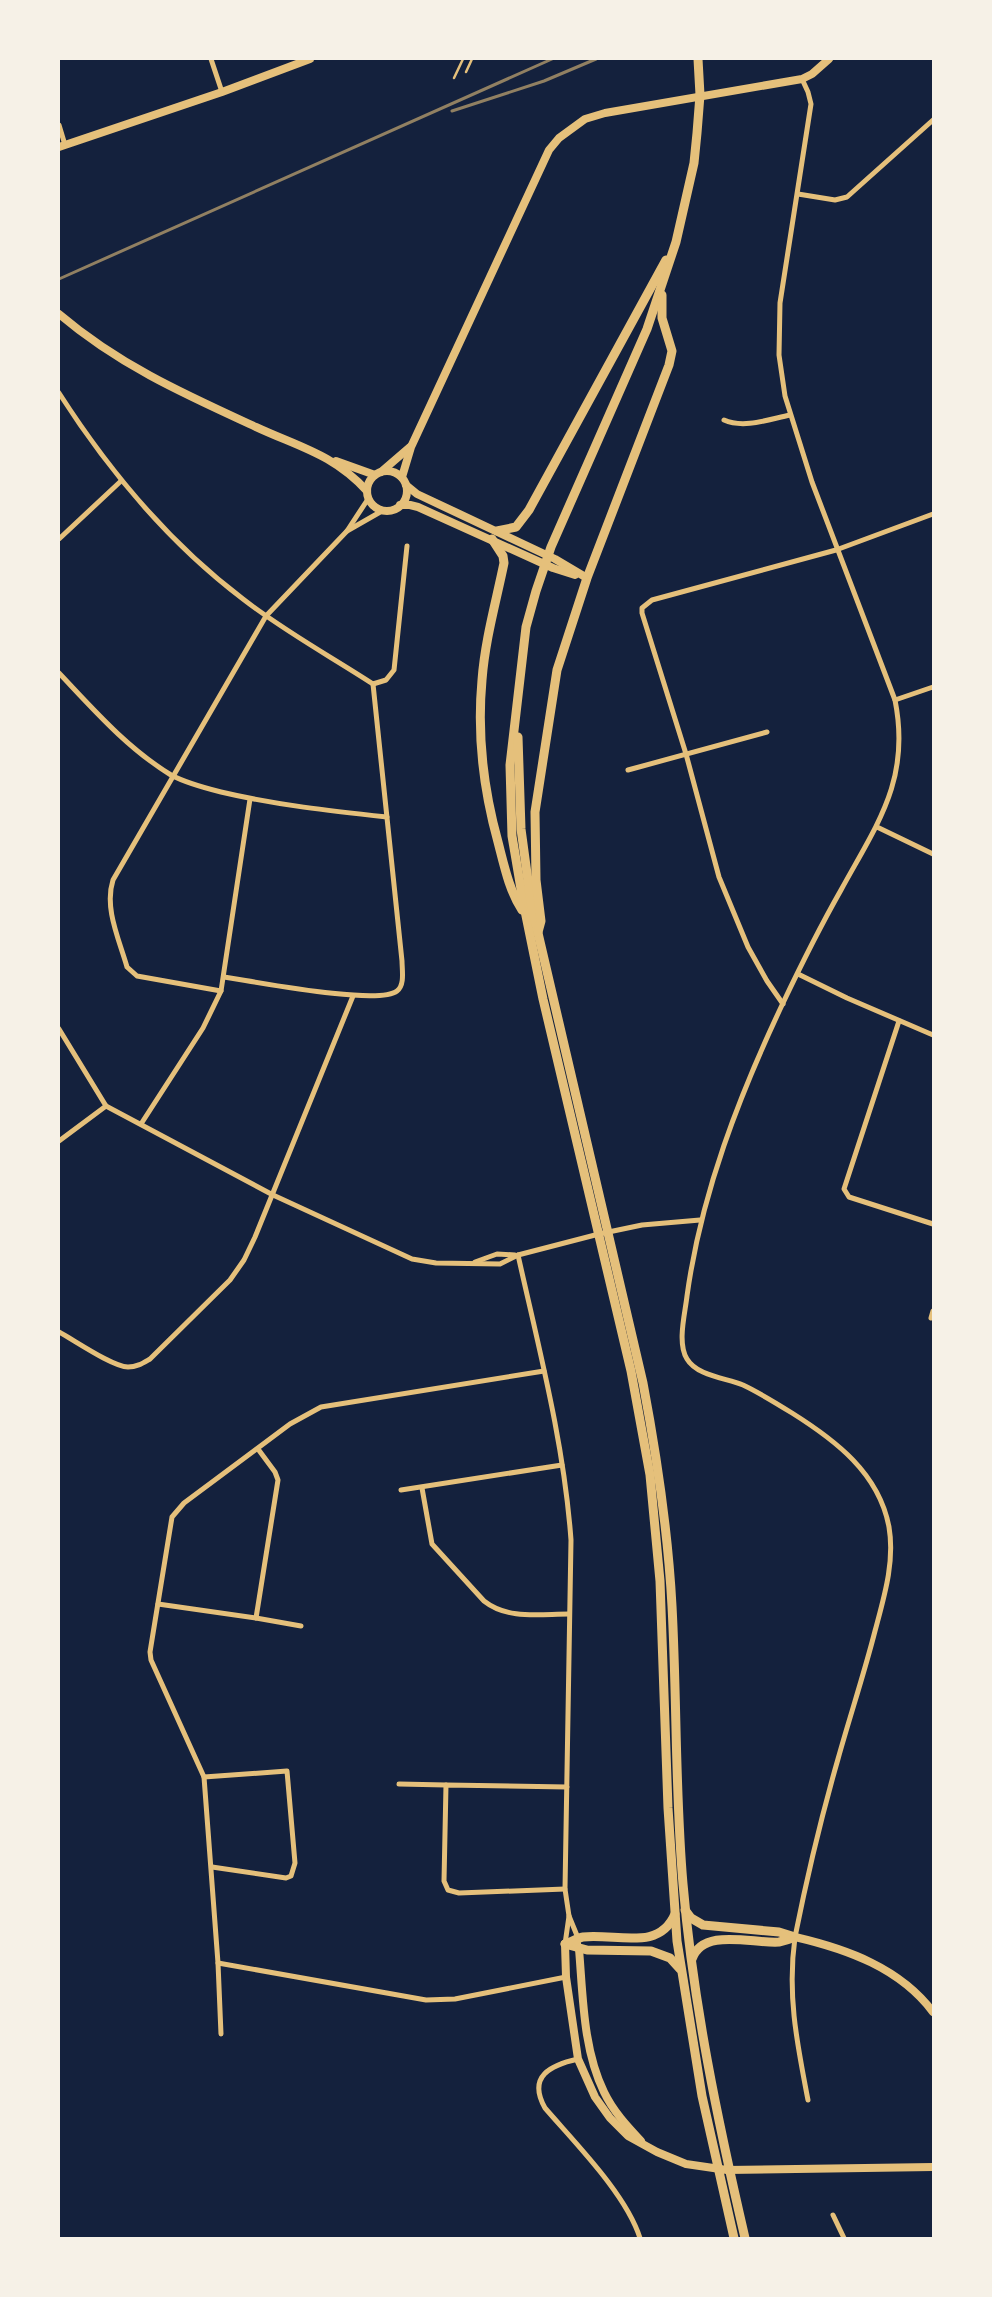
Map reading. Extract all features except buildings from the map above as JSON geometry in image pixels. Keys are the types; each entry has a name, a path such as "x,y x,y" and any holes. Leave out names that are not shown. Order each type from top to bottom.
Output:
{"highway":[{"path":"698,59 698,119 694,163 676,242 647,329 557,532 536,591 526,627 510,765 511,815 515,856 526,917 543,999 633,1380 648,1466 660,1582 668,1808 681,1970 702,2096 734,2238"},
{"path":"526,917 516,899 507,873 487,796 481,756 482,679 504,563 495,535 516,527 529,510 635,313 676,242"},
{"path":"537,934 541,921 535,871 536,812 559,662 587,578 669,365 672,352 662,318 662,287"},
{"path":"516,705 521,829 526,874 537,934 641,1374 656,1451 665,1523 672,1608 681,1852 685,1910 712,2087 745,2238"},
{"path":"685,1910 691,1918 703,1925 779,1932 795,1937"},
{"path":"565,1944 578,1938 646,1938 657,1935 670,1924 675,1913"},
{"path":"692,1959 698,1947 715,1940 781,1942 795,1937"},
{"path":"565,1944 579,1949 652,1951 670,1958 681,1970"}],"main road":[{"path":"62,146 268,76 290,62 310,59"},
{"path":"400,506 406,495 404,481 411,447 543,160 559,138 585,119 605,112 802,79 812,74 829,59"},
{"path":"59,314 96,344 140,372 329,460 351,473 374,507 382,511 392,510 400,506 410,505 418,507 555,558 587,578"},
{"path":"367,495 370,481 411,447"},
{"path":"329,460 378,474 391,471 417,494 495,535"},
{"path":"795,1937 847,1952 890,1972 910,1988 933,2012"},
{"path":"565,1944 566,1977 578,2059 595,2097 610,2118 628,2136 686,2164 727,2170 933,2167"},
{"path":"579,1949 587,2033 595,2069 604,2093 617,2114 644,2145"}],"street":[{"path":"211,59 222,92"},
{"path":"802,79 811,104 798,194 784,270 779,330 781,377 790,415 836,550 895,700 900,724 899,758 891,793 877,827 840,892 783,1004 731,1127 700,1220 687,1294 683,1346 686,1357 699,1370 760,1394 835,1443 866,1475 878,1495 889,1528 889,1577 838,1760 795,1937 792,1960 792,2006 808,2100"},
{"path":"798,194 835,200 847,197 933,120"},
{"path":"59,125 62,146"},
{"path":"59,393 94,446 121,481 192,555 223,584 266,616 373,684 386,680 394,670 407,546"},
{"path":"724,420 736,423 754,423 790,415"},
{"path":"59,539 121,481"},
{"path":"221,991 137,976 127,967 112,917 110,896 113,880 266,616 347,531 367,495"},
{"path":"347,531 382,511"},
{"path":"783,1004 767,982 733,914 719,876 686,754 642,608 652,600 836,550 933,514"},
{"path":"59,673 120,738 174,776 208,788 250,799 320,810 387,817"},
{"path":"224,977 353,996 389,994 398,991 402,983 402,961 373,684"},
{"path":"895,700 933,687"},
{"path":"628,770 767,732"},
{"path":"141,1124 203,1028 221,991 250,799"},
{"path":"877,827 933,854"},
{"path":"798,974 933,1035"},
{"path":"59,1332 116,1364 127,1367 138,1365 150,1358 238,1271 273,1195 353,996"},
{"path":"899,1021 844,1189 849,1197 933,1224"},
{"path":"59,1029 106,1106 273,1195 412,1259 436,1263 472,1262 500,1264 518,1255 572,1240 672,1221 700,1220"},
{"path":"59,1141 106,1106"},
{"path":"472,1262 497,1254 518,1255"},
{"path":"518,1255 544,1371 568,1505 571,1540 565,1889 569,1916 578,1938 579,1949"},
{"path":"931,1318 933,1311"},
{"path":"221,2034 212,1867 204,1777 151,1660 150,1652 172,1517 184,1503 290,1424 321,1407 544,1371"},
{"path":"256,1618 278,1480 275,1472 258,1449"},
{"path":"401,1490 562,1465"},
{"path":"422,1488 432,1544 444,1560 484,1601 494,1609 507,1613 569,1614"},
{"path":"158,1604 301,1626"},
{"path":"204,1777 287,1771 295,1864 291,1876 286,1878 212,1867"},
{"path":"399,1784 566,1787"},
{"path":"446,1785 444,1881 448,1890 459,1893 565,1889"},
{"path":"565,1944 569,1916"},
{"path":"218,1963 426,2000 455,1999 566,1977"},
{"path":"578,2059 547,2070 541,2078 538,2088 540,2098 604,2178 628,2212 640,2238"},
{"path":"834,2215 844,2238"}],"lane":[{"path":"454,78 463,59"},
{"path":"466,72 472,59"}],"railway":[{"path":"59,279 552,59"},
{"path":"452,111 544,81 596,59"}]}
